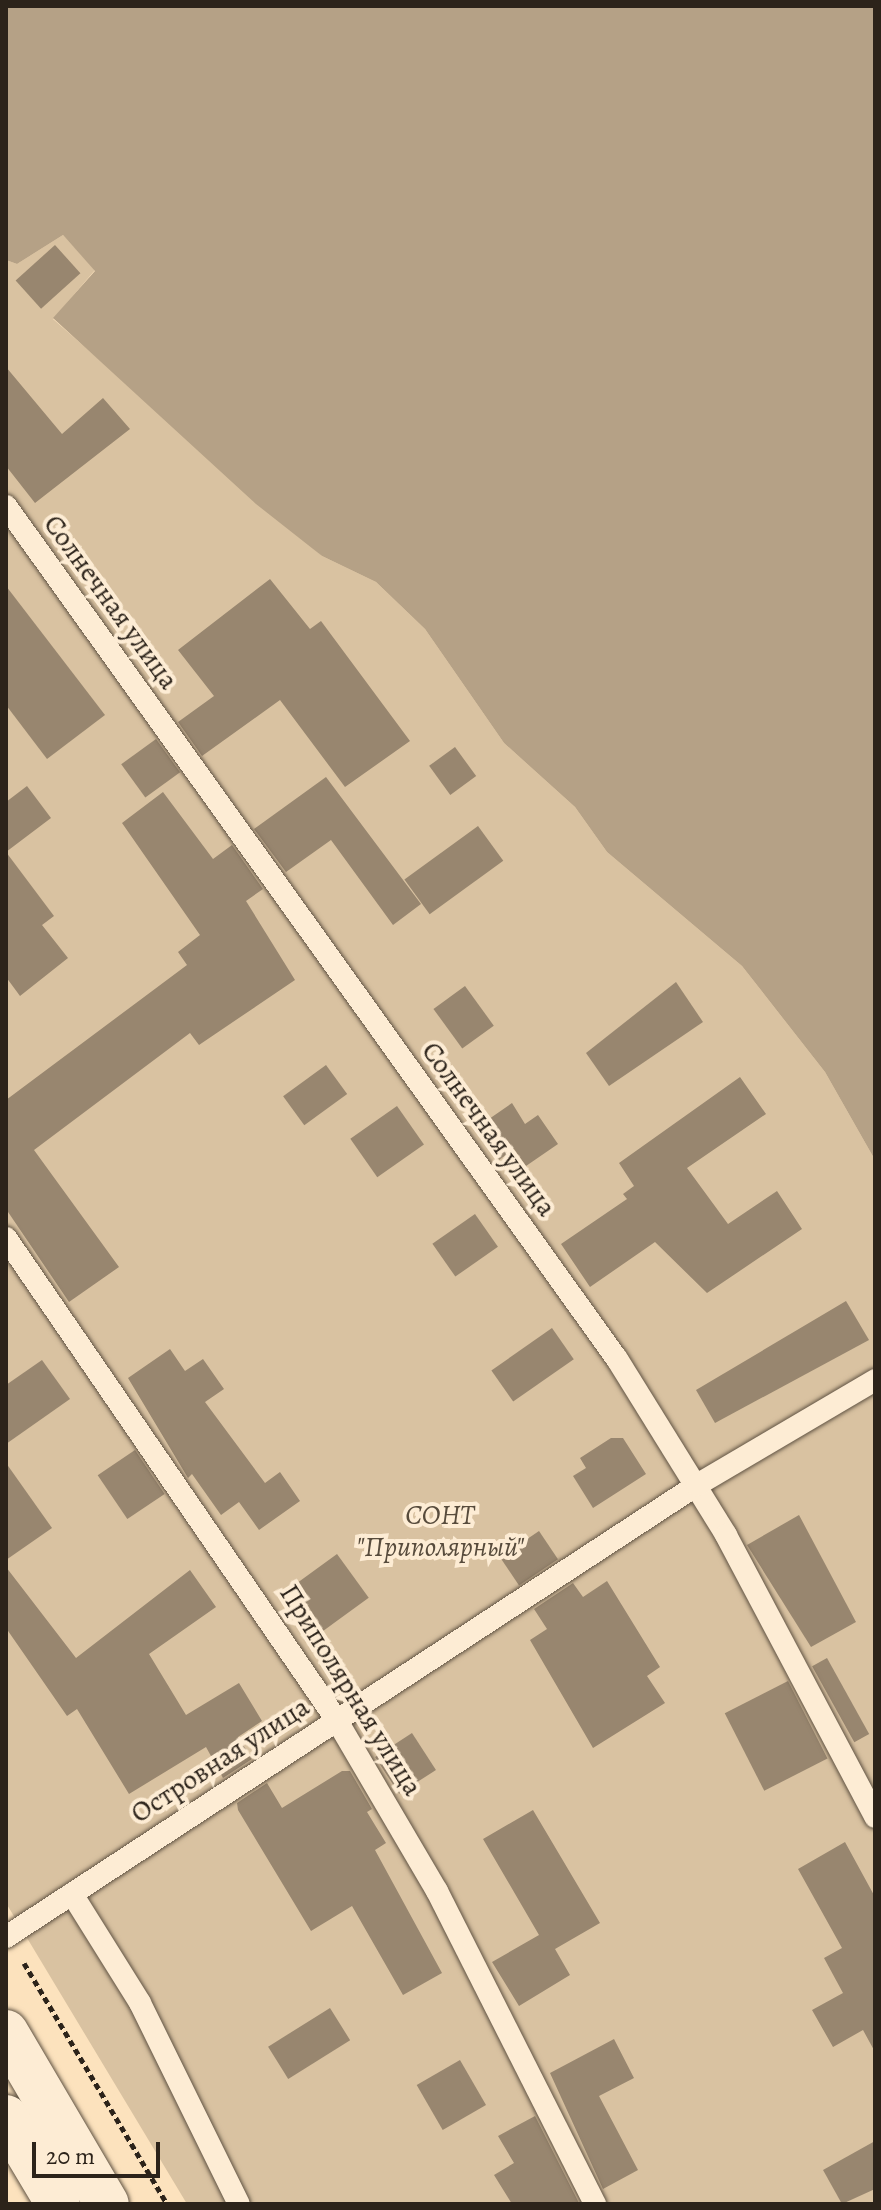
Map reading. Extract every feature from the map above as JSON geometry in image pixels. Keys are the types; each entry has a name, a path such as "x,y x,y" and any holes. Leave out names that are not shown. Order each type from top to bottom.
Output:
{"main road":[{"path":"6,2032 107,2204"},
{"path":"6,2117 58,2204"}],"lane":[{"name":"Солнечная улица","path":"6,506 617,1359 697,1485 875,1817"},
{"name":"Приполярная улица","path":"6,1238 336,1719 437,1891 595,2204"},
{"name":"Островная улица","path":"7,1937 697,1485 875,1380"},
{"path":"72,1894 140,2003 239,2204"}],"path":[{"path":"7,1937 167,2204"}],"green space":[{"name":"СОНТ \"Приполярный\"","path":"63,235 95,270 53,319 322,556 376,582 425,629 504,743 575,807 607,852 742,966 825,1072 875,1160 875,2204 187,2204 6,1903 6,260 17,264"}],"shaded area":[{"path":"6,6 875,6 875,1160 825,1072 742,966 607,852 575,807 504,743 425,629 376,582 322,556 256,504 53,318 95,271 63,235 17,264 6,260"}],"building":[{"path":"55,245 80,273 41,309 16,280"},
{"path":"6,367 62,434 103,398 130,429 35,503 6,466"},
{"path":"270,579 310,629 321,621 410,741 345,787 280,700 202,756 178,722 214,696 178,650"},
{"path":"6,586 105,715 47,759 6,705"},
{"path":"156,739 180,772 145,797 121,764"},
{"path":"455,747 476,776 450,795 429,766"},
{"path":"326,777 421,904 393,925 331,840 286,872 254,829"},
{"path":"27,786 51,818 6,852 6,802"},
{"path":"163,792 213,859 232,845 263,889 246,901 295,980 199,1045 190,1033 34,1150 119,1267 69,1302 6,1209 6,1100 187,965 178,952 200,935 122,823"},
{"path":"478,826 503,861 430,914 404,879"},
{"path":"6,852 54,916 42,925 68,958 20,996 6,977"},
{"path":"676,982 703,1022 609,1086 586,1053"},
{"path":"465,986 494,1026 462,1049 433,1009"},
{"path":"326,1065 347,1094 304,1125 283,1096"},
{"path":"740,1077 766,1114 687,1168 728,1224 777,1191 802,1229 707,1293 655,1242 590,1287 561,1244 627,1199 623,1194 634,1186 619,1163"},
{"path":"512,1103 525,1124 538,1115 558,1144 526,1166 514,1149 499,1160 476,1128"},
{"path":"397,1106 424,1145 377,1177 350,1139"},
{"path":"475,1214 498,1247 455,1277 432,1244"},
{"path":"846,1301 869,1340 715,1423 696,1390"},
{"path":"552,1328 574,1359 513,1402 491,1370"},
{"path":"170,1349 185,1371 203,1359 224,1389 205,1402 265,1483 280,1472 300,1501 259,1530 239,1502 221,1515 192,1474 188,1478 128,1378"},
{"path":"42,1360 70,1399 6,1444 6,1385"},
{"path":"611,1438 623,1438 646,1474 593,1508 573,1476 586,1468 580,1458"},
{"path":"135,1450 165,1494 127,1519 98,1475"},
{"path":"6,1463 52,1528 6,1560"},
{"path":"799,1515 856,1622 811,1647 747,1545"},
{"path":"539,1531 558,1559 519,1585 500,1557"},
{"path":"337,1554 369,1598 319,1634 287,1590"},
{"path":"6,1567 76,1658 190,1570 216,1607 149,1654 186,1715 239,1683 262,1721 238,1737 252,1759 223,1778 206,1747 129,1794 77,1709 67,1716 6,1628"},
{"path":"607,1581 660,1667 647,1676 665,1703 593,1748 530,1640 547,1629 534,1609 573,1583 583,1597"},
{"path":"827,1658 869,1734 854,1742 812,1666"},
{"path":"788,1681 827,1759 764,1791 725,1713"},
{"path":"412,1733 436,1770 399,1794 375,1757"},
{"path":"342,1771 350,1771 372,1809 367,1812 386,1843 375,1850 442,1973 403,1995 352,1906 311,1931 238,1810 237,1803 267,1783 282,1808"},
{"path":"533,1810 600,1923 555,1949 570,1975 519,2006 492,1962 539,1935 483,1839"},
{"path":"845,1842 875,1897 875,2052 863,2030 833,2047 812,2010 843,1993 824,1958 842,1948 798,1869"},
{"path":"330,2008 350,2040 288,2079 268,2047"},
{"path":"614,2039 634,2078 599,2096 638,2170 603,2189 550,2073"},
{"path":"460,2060 486,2105 443,2130 417,2085"},
{"path":"535,2116 577,2204 512,2204 494,2175 514,2163 498,2136"},
{"path":"875,2141 875,2189 842,2204 823,2170"}]}
